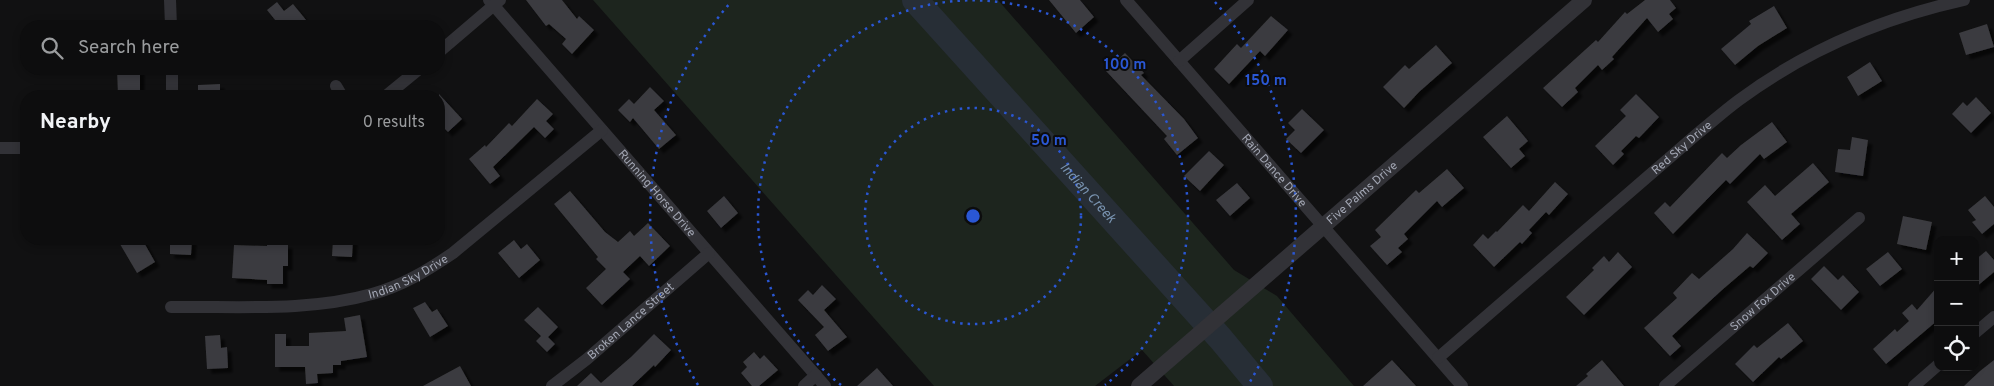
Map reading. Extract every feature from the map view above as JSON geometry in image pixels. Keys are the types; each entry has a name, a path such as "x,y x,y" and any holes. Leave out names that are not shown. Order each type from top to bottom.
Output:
{"street":[{"path":"170,0 171,20"},
{"name":"Rain Dance Drive","path":"1126,0 1462,386"},
{"path":"1179,61 1248,0"},
{"name":"Five Palms Drive","path":"1139,386 1584,0"},
{"name":"Red Sky Drive","path":"1438,358 1697,134 1739,100 1788,68 1840,41 1873,27 1931,7 1964,0"},
{"path":"445,47 494,2"},
{"name":"Running Horse Drive","path":"494,2 602,130 825,386"},
{"path":"172,75 172,90"},
{"path":"393,90 411,75"},
{"name":"Indian Sky Drive","path":"171,307 289,305 342,301 373,294 400,284 428,271 453,253 602,130"},
{"path":"0,139 0,148 20,148"},
{"name":"Snow Fox Drive","path":"1665,386 1859,218"},
{"name":"Broken Lance Street","path":"552,386 587,359 709,254"},
{"path":"1979,329 1994,316"},
{"path":"1914,386 1934,368"},
{"path":"804,386 816,375"}],"shaded area":[{"path":"593,0 998,0 1234,270 1277,296 1354,386 1174,386 1142,350 1095,386 934,386"}],"building":[{"path":"526,0 562,0 577,19 579,16 594,30 572,54 562,44 566,39 549,24 546,26"},
{"path":"1049,0 1080,0 1094,17 1076,33"},
{"path":"1645,0 1670,0 1676,8 1669,14 1673,19 1658,32 1647,18 1612,57 1614,59 1602,70 1598,65 1575,88 1578,92 1562,107 1543,88 1596,40 1598,42 1625,12 1627,14"},
{"path":"277,2 284,11 293,4 306,20 275,20 267,10"},
{"path":"1774,6 1787,28 1758,46 1735,65 1721,49 1751,24 1749,21"},
{"path":"1271,16 1288,30 1265,56 1260,51 1229,84 1214,69 1237,44 1241,48"},
{"path":"1987,24 1994,47 1966,55 1959,33"},
{"path":"1436,45 1452,63 1404,108 1383,87 1405,65 1409,69"},
{"path":"1125,53 1144,73 1141,75 1184,119 1198,138 1177,155 1164,139 1167,136 1106,71"},
{"path":"1870,62 1882,81 1858,96 1847,77"},
{"path":"117,75 140,75 140,90 118,90"},
{"path":"220,84 220,90 198,90 198,85"},
{"path":"650,87 664,101 654,110 676,135 659,149 633,118 630,122 618,110 629,99 634,104"},
{"path":"1636,94 1659,117 1639,138 1636,136 1621,151 1624,154 1613,165 1595,146 1626,116 1620,110"},
{"path":"1976,97 1991,113 1971,133 1952,114 1963,102 1967,106"},
{"path":"537,99 553,114 546,121 554,129 545,138 534,127 493,167 500,176 490,184 469,159 485,145 486,147 509,123 512,126"},
{"path":"445,101 462,119 448,132 445,129"},
{"path":"1302,109 1324,130 1301,153 1286,139 1295,130 1288,123"},
{"path":"1507,116 1528,141 1519,149 1525,156 1511,168 1483,137"},
{"path":"1772,122 1787,142 1764,159 1760,154 1730,184 1726,180 1673,234 1654,213 1665,202 1670,207 1722,153 1727,158"},
{"path":"1852,137 1868,140 1863,176 1835,172 1838,149 1850,150"},
{"path":"1209,151 1224,165 1200,191 1184,176"},
{"path":"1813,163 1829,182 1791,214 1800,224 1782,240 1747,202 1765,185 1775,196"},
{"path":"1447,169 1464,188 1442,207 1437,201 1404,234 1408,239 1398,248 1402,252 1387,265 1370,246 1381,237 1375,230 1416,190 1419,193"},
{"path":"1555,182 1568,194 1549,215 1546,212 1529,230 1532,233 1522,244 1520,242 1494,267 1473,245 1483,234 1488,239 1497,232 1523,205 1529,211"},
{"path":"1237,183 1250,198 1230,216 1216,200"},
{"path":"570,191 605,232 618,242 630,231 634,236 648,223 670,246 649,266 640,256 623,272 630,279 602,305 586,288 606,269 596,259 598,257 554,204"},
{"path":"724,196 738,213 721,228 707,211"},
{"path":"1985,196 1994,207 1994,224 1982,234 1972,222 1976,220 1968,210"},
{"path":"1903,216 1932,222 1926,250 1897,244"},
{"path":"1747,233 1768,253 1753,268 1750,266 1722,290 1672,336 1681,346 1670,356 1644,328 1677,298 1673,293 1692,273 1699,279 1733,249"},
{"path":"514,240 521,249 527,244 540,260 519,278 498,253"},
{"path":"121,245 145,245 155,262 137,273"},
{"path":"170,245 192,245 191,255 170,254"},
{"path":"234,245 288,245 288,266 283,266 283,284 267,284 267,280 232,278"},
{"path":"333,245 353,245 352,257 332,256"},
{"path":"1986,251 1994,260 1994,272 1979,285 1979,281 1979,257"},
{"path":"1618,252 1632,267 1584,315 1566,297 1594,270 1592,268 1604,256 1609,262"},
{"path":"1888,252 1902,269 1880,286 1866,269"},
{"path":"1824,266 1838,280 1843,275 1859,292 1841,310 1811,279"},
{"path":"822,285 836,299 824,310 847,337 828,351 815,335 824,327 798,300 808,290 813,295"},
{"path":"1934,291 1934,323 1886,364 1873,349 1895,329 1897,332 1909,321 1902,313 1912,304 1917,310"},
{"path":"425,302 432,312 437,309 448,326 430,337 413,308"},
{"path":"538,307 558,327 548,337 555,344 547,352 536,341 541,336 524,320"},
{"path":"360,315 367,357 341,361 341,365 333,365 333,373 317,374 318,383 306,384 305,367 275,367 275,334 286,334 286,346 309,346 309,333 346,331 344,318"},
{"path":"1788,323 1803,341 1781,359 1779,357 1753,382 1735,364 1754,345 1757,348"},
{"path":"654,334 671,350 655,367 654,365 632,386 577,386 591,373 601,383"},
{"path":"220,335 221,348 227,347 228,368 207,369 205,336"},
{"path":"754,352 760,359 764,355 778,370 759,386 752,386 741,373 747,367 743,362"},
{"path":"1392,360 1416,386 1363,386"},
{"path":"1602,360 1624,386 1576,386 1588,376 1586,374"},
{"path":"1994,360 1994,386 1964,386 1980,371"},
{"path":"460,366 471,386 423,386"},
{"path":"877,368 893,386 857,386"}],"waterway":[{"name":"Indian Creek","path":"915,0 1220,338 1260,386"}]}
